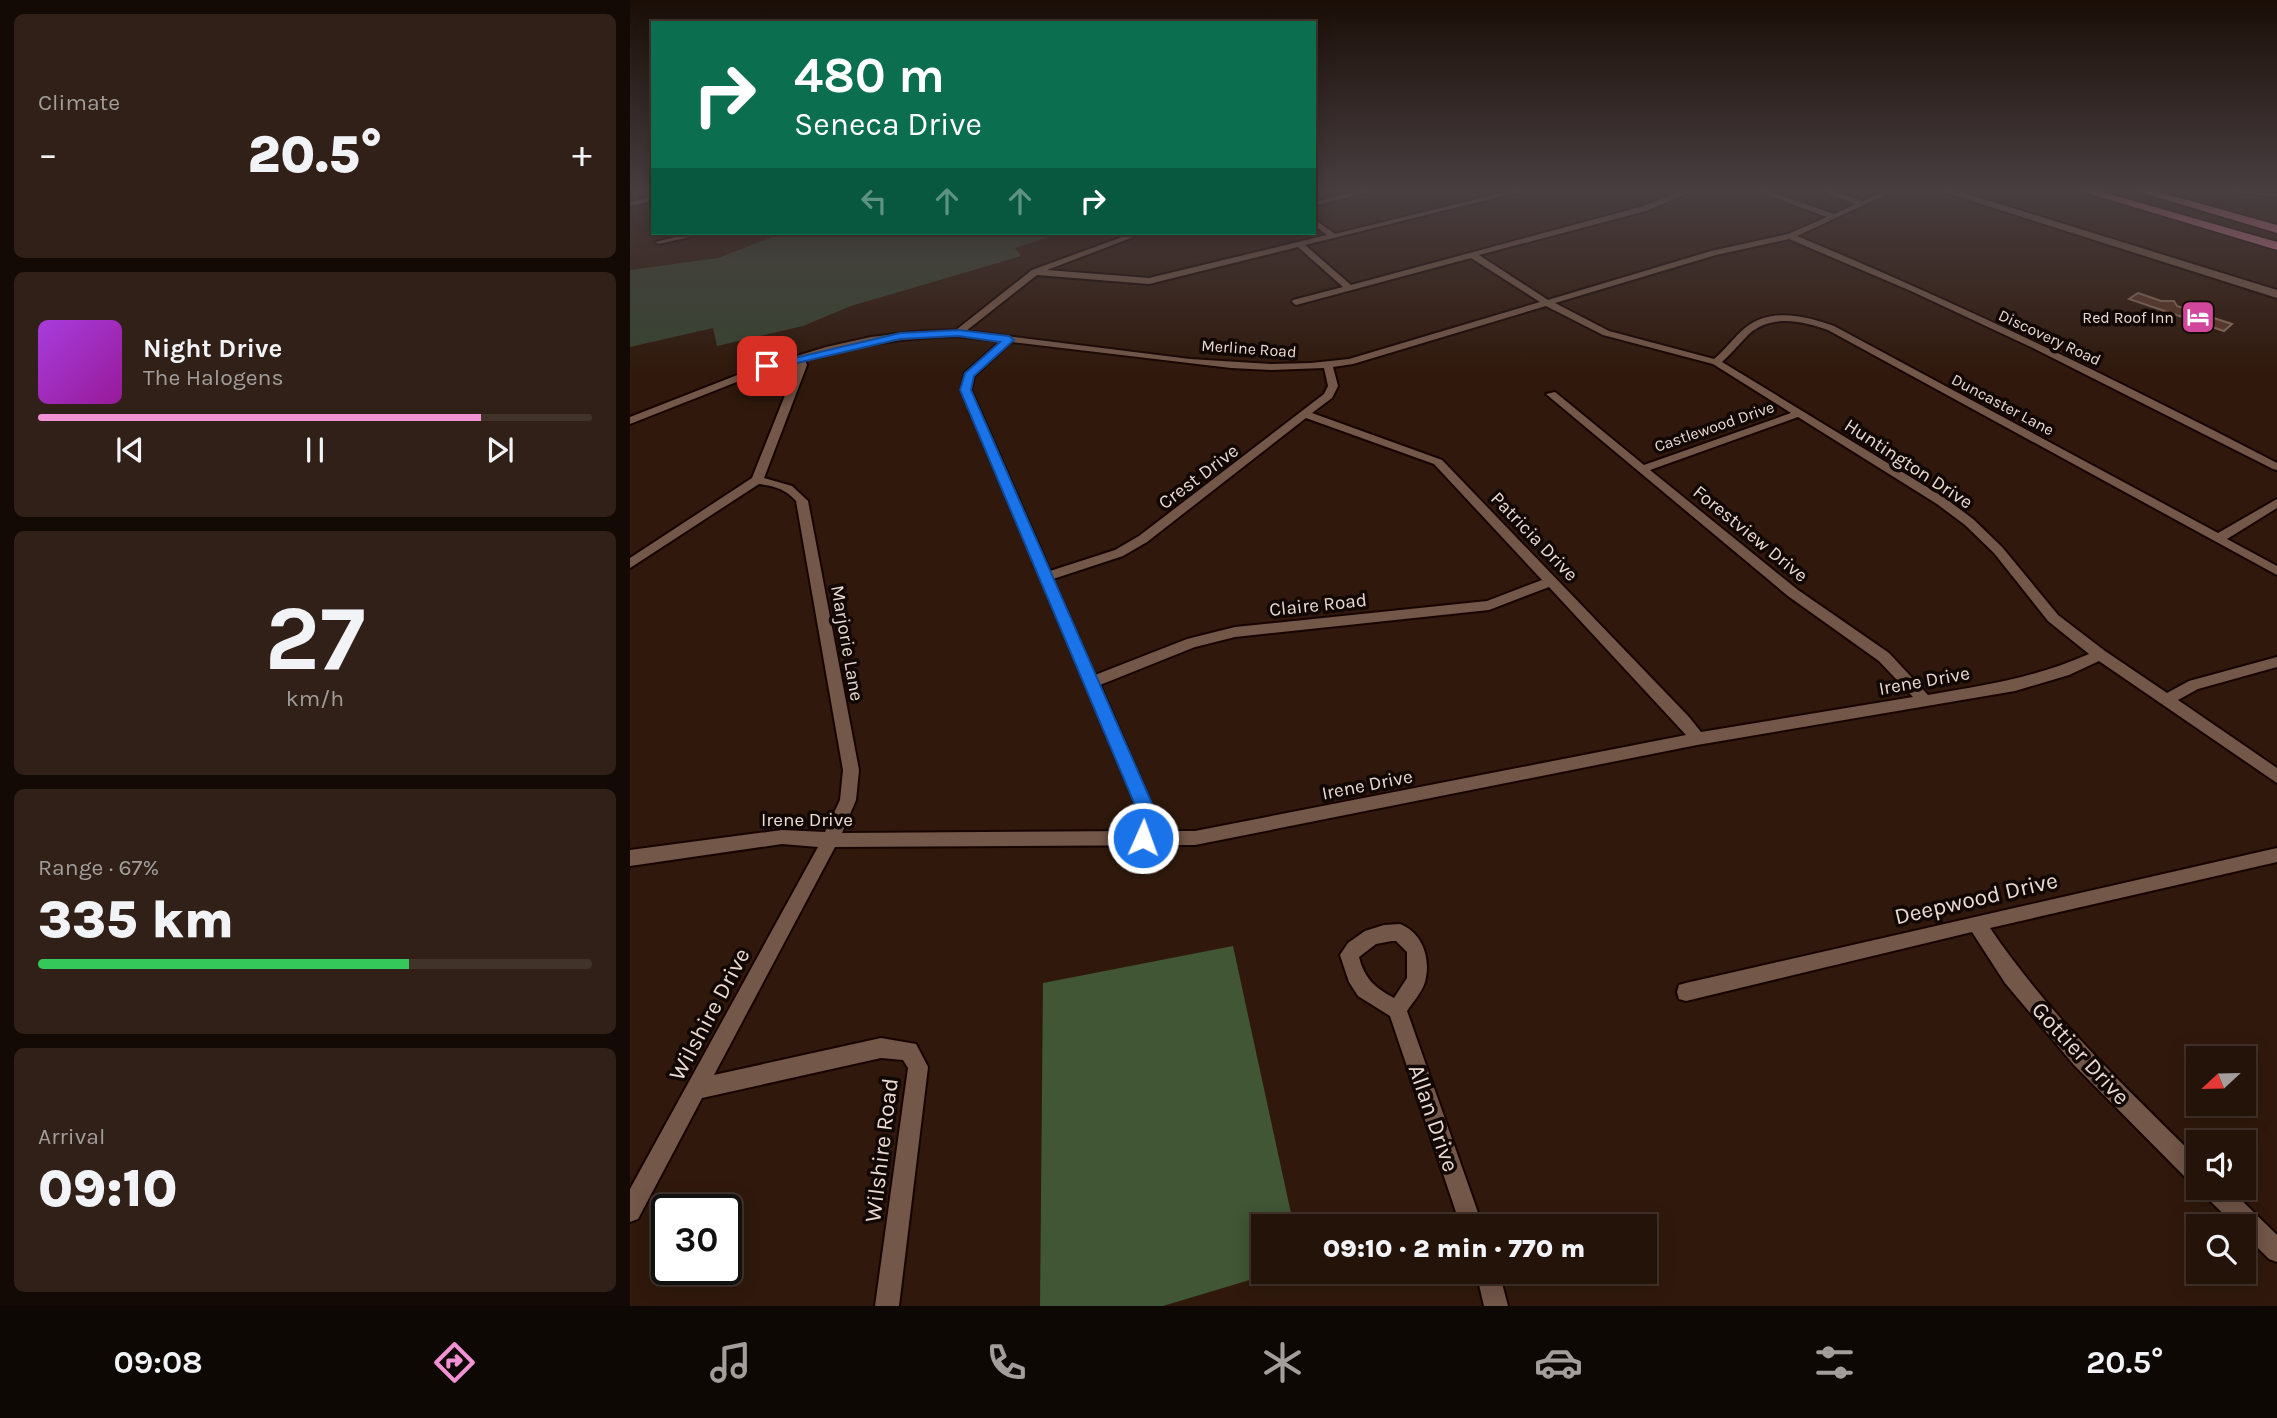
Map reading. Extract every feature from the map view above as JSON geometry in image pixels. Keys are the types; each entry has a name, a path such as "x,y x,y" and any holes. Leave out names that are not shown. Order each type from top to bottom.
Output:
{"main road":[{"path":"2135,250 2277,294"}],"street":[{"path":"958,333 1035,272 1094,250"},
{"path":"1035,272 1142,282 1279,250"},
{"path":"1306,250 1349,288"},
{"path":"1296,302 1492,250"},
{"name":"Merline Road","path":"630,421 767,366 900,336 958,333 1245,367 1350,362 1728,250"},
{"name":"Discovery Road","path":"1826,250 2081,369 2277,467"},
{"name":"Huntington Drive","path":"1473,255 1549,304 1606,333 1716,362 1969,522 1998,550 2053,618 2099,655 2277,776"},
{"name":"Duncaster Lane","path":"1716,362 1730,352 1754,326 1786,318 1812,321 2277,571"},
{"path":"1009,340 969,375 966,390 1149,817 1143,838"},
{"path":"630,564 757,480 802,365 800,357"},
{"name":"Crest Drive","path":"1047,576 1119,553 1143,539 1307,415 1332,392 1328,365"},
{"name":"Forestview Drive","path":"1551,394 1793,593 1884,657 1925,701"},
{"name":"Castlewood Drive","path":"1642,469 1798,414"},
{"name":"Patricia Drive","path":"1307,415 1438,462 1684,721 1697,739"},
{"name":"Marjorie Lane","path":"757,480 787,487 797,492 803,501 851,770 848,800 830,840"},
{"path":"2220,538 2277,503"},
{"name":"Claire Road","path":"1092,682 1192,643 1235,632 1489,605 1551,582"},
{"name":"Irene Drive","path":"630,858 782,837 830,840 1205,836 1697,739 2014,686 2064,671 2099,655"},
{"path":"2165,700 2194,685 2277,662"},
{"name":"Wilshire Drive","path":"630,1211 830,840"},
{"name":"Deepwood Drive","path":"1686,992 2277,855"},
{"name":"Gottier Drive","path":"1976,923 2012,977 2081,1058 2186,1162"},
{"name":"Allan Drive","path":"1397,1010 1468,1214"},
{"name":"Wilshire Road","path":"697,1089 881,1048 909,1051 918,1067 887,1306"},
{"path":"2225,1200 2277,1251"},
{"path":"1491,1284 1496,1306"}],"green space":[{"path":"739,250 1016,250 1021,256 851,306 803,326 717,346 713,328 630,347 630,270 718,258"},
{"path":"1233,946 1291,1214 1251,1214 1251,1280 1163,1306 1040,1306 1043,983"}],"building":[{"name":"Red Roof Inn","path":"2138,293 2161,301 2174,301 2177,306 2232,324 2224,331 2129,299"}],"place":[{"name":"Red Roof Inn","path":"2198,317"}],"route":[{"path":"767,366 900,336 958,333 1009,340 969,375 965,384 968,398 1149,817 1143,838"}]}
